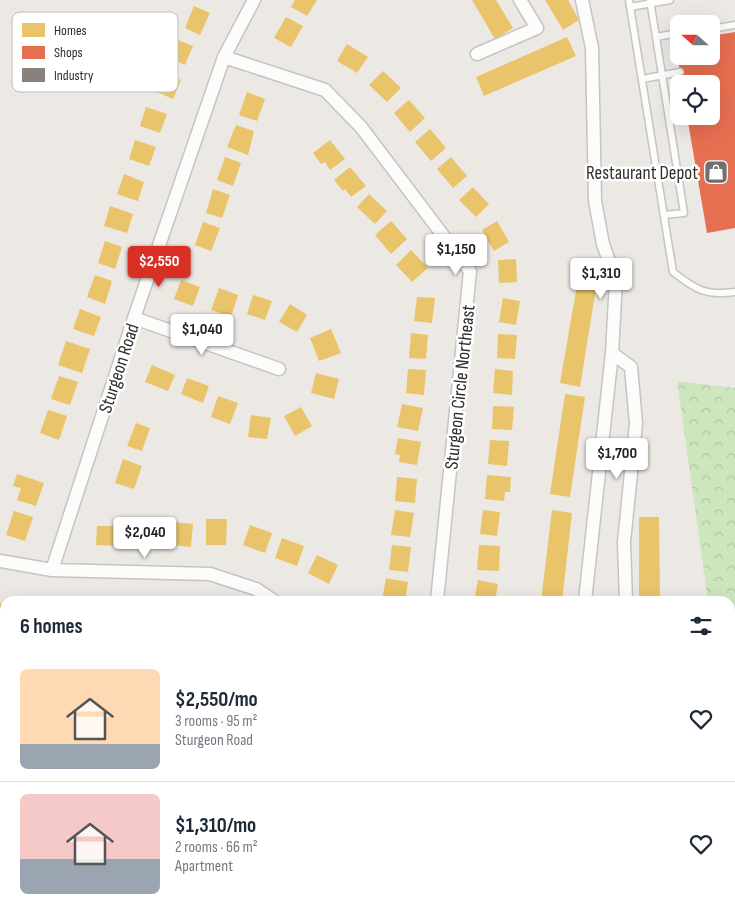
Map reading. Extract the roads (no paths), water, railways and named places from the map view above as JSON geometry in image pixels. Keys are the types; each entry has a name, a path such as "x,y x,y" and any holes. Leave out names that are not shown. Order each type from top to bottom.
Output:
{"street":[{"name":"Sturgeon Road","path":"52,570 134,318 224,57 254,0"},
{"path":"477,54 536,28 520,0"},
{"path":"582,0 592,48 595,201 603,244 616,281 612,353 587,596"},
{"name":"Sturgeon Circle Northeast","path":"224,57 326,90 361,128 470,271 438,596"},
{"path":"134,318 279,369"},
{"path":"612,353 630,367 636,423 624,542 626,596"},
{"path":"0,561 52,570 210,574 256,590 266,596"}],"lane":[{"path":"670,0 629,4 673,272 695,289 717,294 735,292"},
{"path":"650,2 684,213 664,215"},
{"path":"720,28 735,25"},
{"path":"656,36 670,34"},
{"path":"642,79 680,72"}],"place":[{"name":"Restaurant Depot","path":"716,172"}]}
